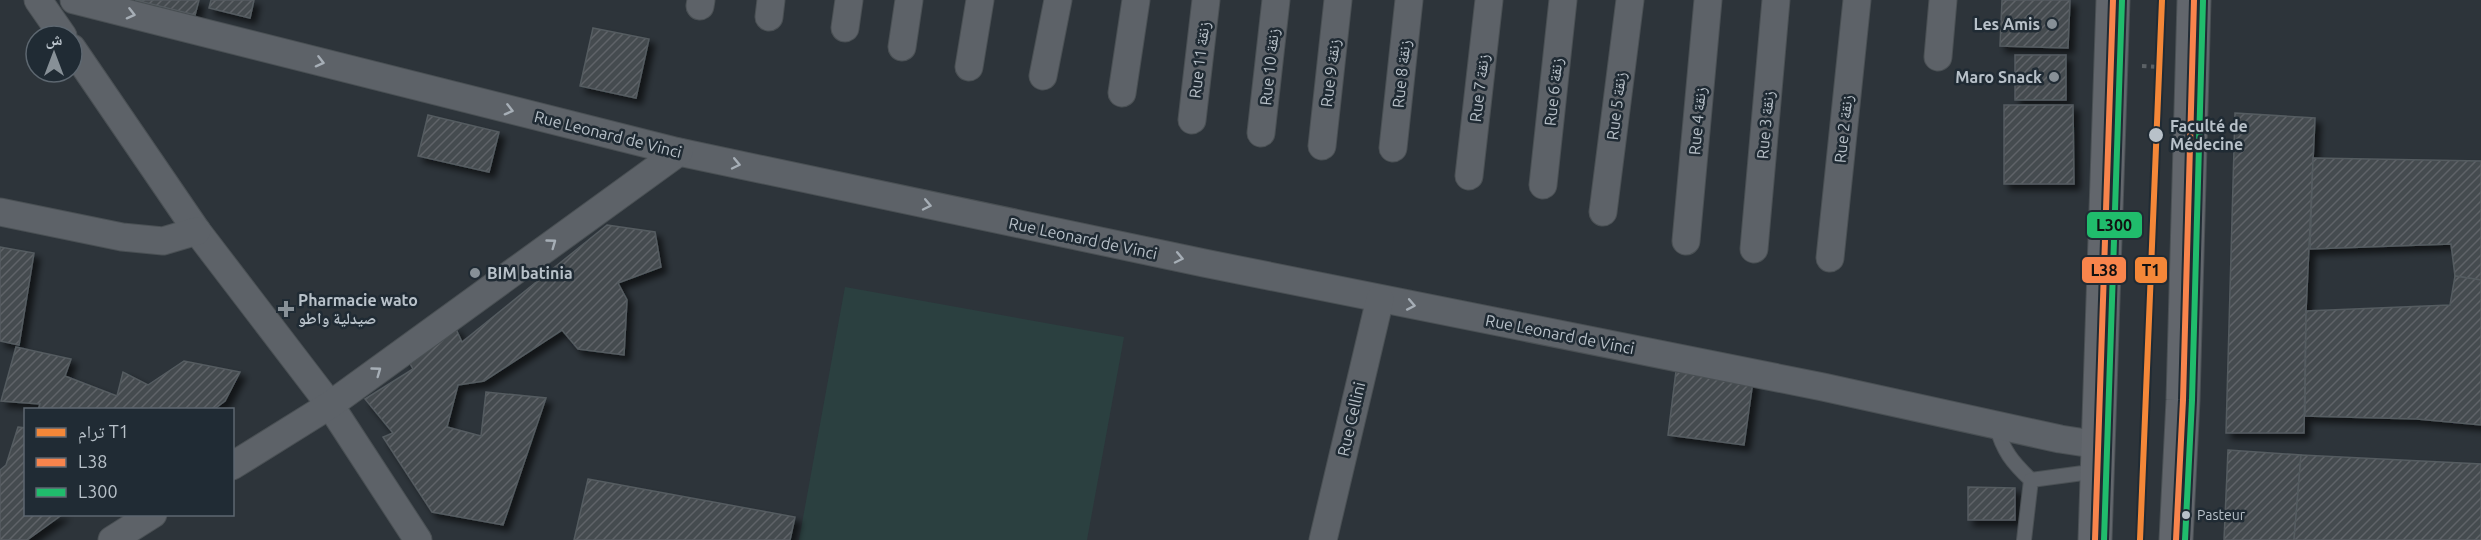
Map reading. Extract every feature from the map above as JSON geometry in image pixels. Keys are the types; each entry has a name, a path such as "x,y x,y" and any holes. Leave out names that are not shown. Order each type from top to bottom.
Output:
{"main road":[{"path":"2095,540 2113,0"},
{"path":"2176,540 2183,400 2194,0"}],"street":[{"path":"38,0 55,24"},
{"name":"Rue Leonard de Vinci","path":"74,0 679,152 1380,299 1812,384 1996,425 2098,458"},
{"path":"845,28 849,0"},
{"path":"902,47 909,0"},
{"path":"969,67 980,0"},
{"path":"1044,76 1058,0"},
{"path":"1122,93 1136,0"},
{"name":"Rue 11 زنقة","path":"1192,120 1206,0"},
{"name":"Rue 10 زنقة","path":"1262,133 1276,0"},
{"name":"Rue 9 زنقة","path":"1322,146 1338,0"},
{"name":"Rue 8 زنقة","path":"1392,148 1409,0"},
{"name":"Rue 7 زنقة","path":"1468,176 1489,0"},
{"name":"Rue 6 زنقة","path":"1543,184 1563,0"},
{"name":"Rue 5 زنقة","path":"1603,212 1630,0"},
{"name":"Rue 4 زنقة","path":"1686,241 1708,0"},
{"name":"Rue 3 زنقة","path":"1754,249 1776,0"},
{"name":"Rue 2 زنقة","path":"1830,258 1857,0"},
{"path":"1938,57 1943,0"},
{"path":"84,66 197,231 330,405 418,540"},
{"path":"234,465 330,405 679,152"},
{"path":"0,212 122,237 163,241 197,231"},
{"name":"Rue Cellini","path":"1323,540 1380,299"},
{"path":"112,540 150,516"}],"lane":[{"path":"1996,425 2002,447 2014,464 2031,480"},
{"path":"2031,480 2098,458"},
{"path":"2024,540 2031,480"}],"path":[{"path":"2112,64 2192,69"}],"green space":[{"path":"845,287 1124,337 1087,540 799,540"}],"building":[{"path":"135,0 199,0 195,15"},
{"path":"211,0 254,0 250,18 209,8"},
{"path":"2002,0 2070,0 2068,48 2000,46"},
{"path":"593,28 649,39 636,98 580,86"},
{"path":"2015,55 2066,55 2066,100 2015,100"},
{"path":"2004,105 2073,105 2074,184 2004,184"},
{"path":"2235,113 2315,118 2306,311 2304,433 2226,433"},
{"path":"428,115 499,132 489,172 418,156"},
{"path":"2313,158 2481,161 2481,280 2455,276 2451,244 2310,249"},
{"path":"607,225 655,232 661,267 618,283 627,300 624,355 578,349 562,330 484,381 458,385 447,427 481,436 486,392 546,398 503,525 432,512 383,437 393,433 365,399 413,369 405,355 455,327 462,342"},
{"path":"0,247 34,253 19,345 0,341"},
{"path":"2455,276 2481,280 2481,425 2417,419 2305,416 2306,311 2450,305"},
{"path":"16,347 71,359 65,376 117,396 123,372 148,385 184,361 240,372 225,401 216,408 39,408 40,404 1,401"},
{"path":"1676,371 1753,381 1744,445 1668,435"},
{"path":"18,427 24,428 24,516 60,516 27,540 0,540 0,470 6,465"},
{"path":"2228,450 2301,455 2294,540 2224,540"},
{"path":"2301,455 2481,464 2481,540 2294,540"},
{"path":"588,479 795,517 790,540 574,540"},
{"path":"1968,487 2015,488 2015,520 1968,520"}],"tram line":[{"name":"T1","path":"2140,540 2162,0"}],"transit line":[{"name":"L38","path":"2095,540 2113,0"},
{"name":"L300","path":"2104,540 2122,0"},
{"name":"L38","path":"2176,540 2183,400 2194,0"},
{"name":"L300","path":"2185,540 2192,400 2203,0"}],"place":[{"name":"Les Amis","path":"2052,24"},
{"name":"Maro Snack","path":"2054,77"},
{"name":"Faculté de Médecine","path":"2156,135"},
{"name":"BIM batinia","path":"475,273"},
{"name":"Pharmacie wato صيدلية واطو","path":"286,309"},
{"name":"Pasteur","path":"2186,515"}]}
